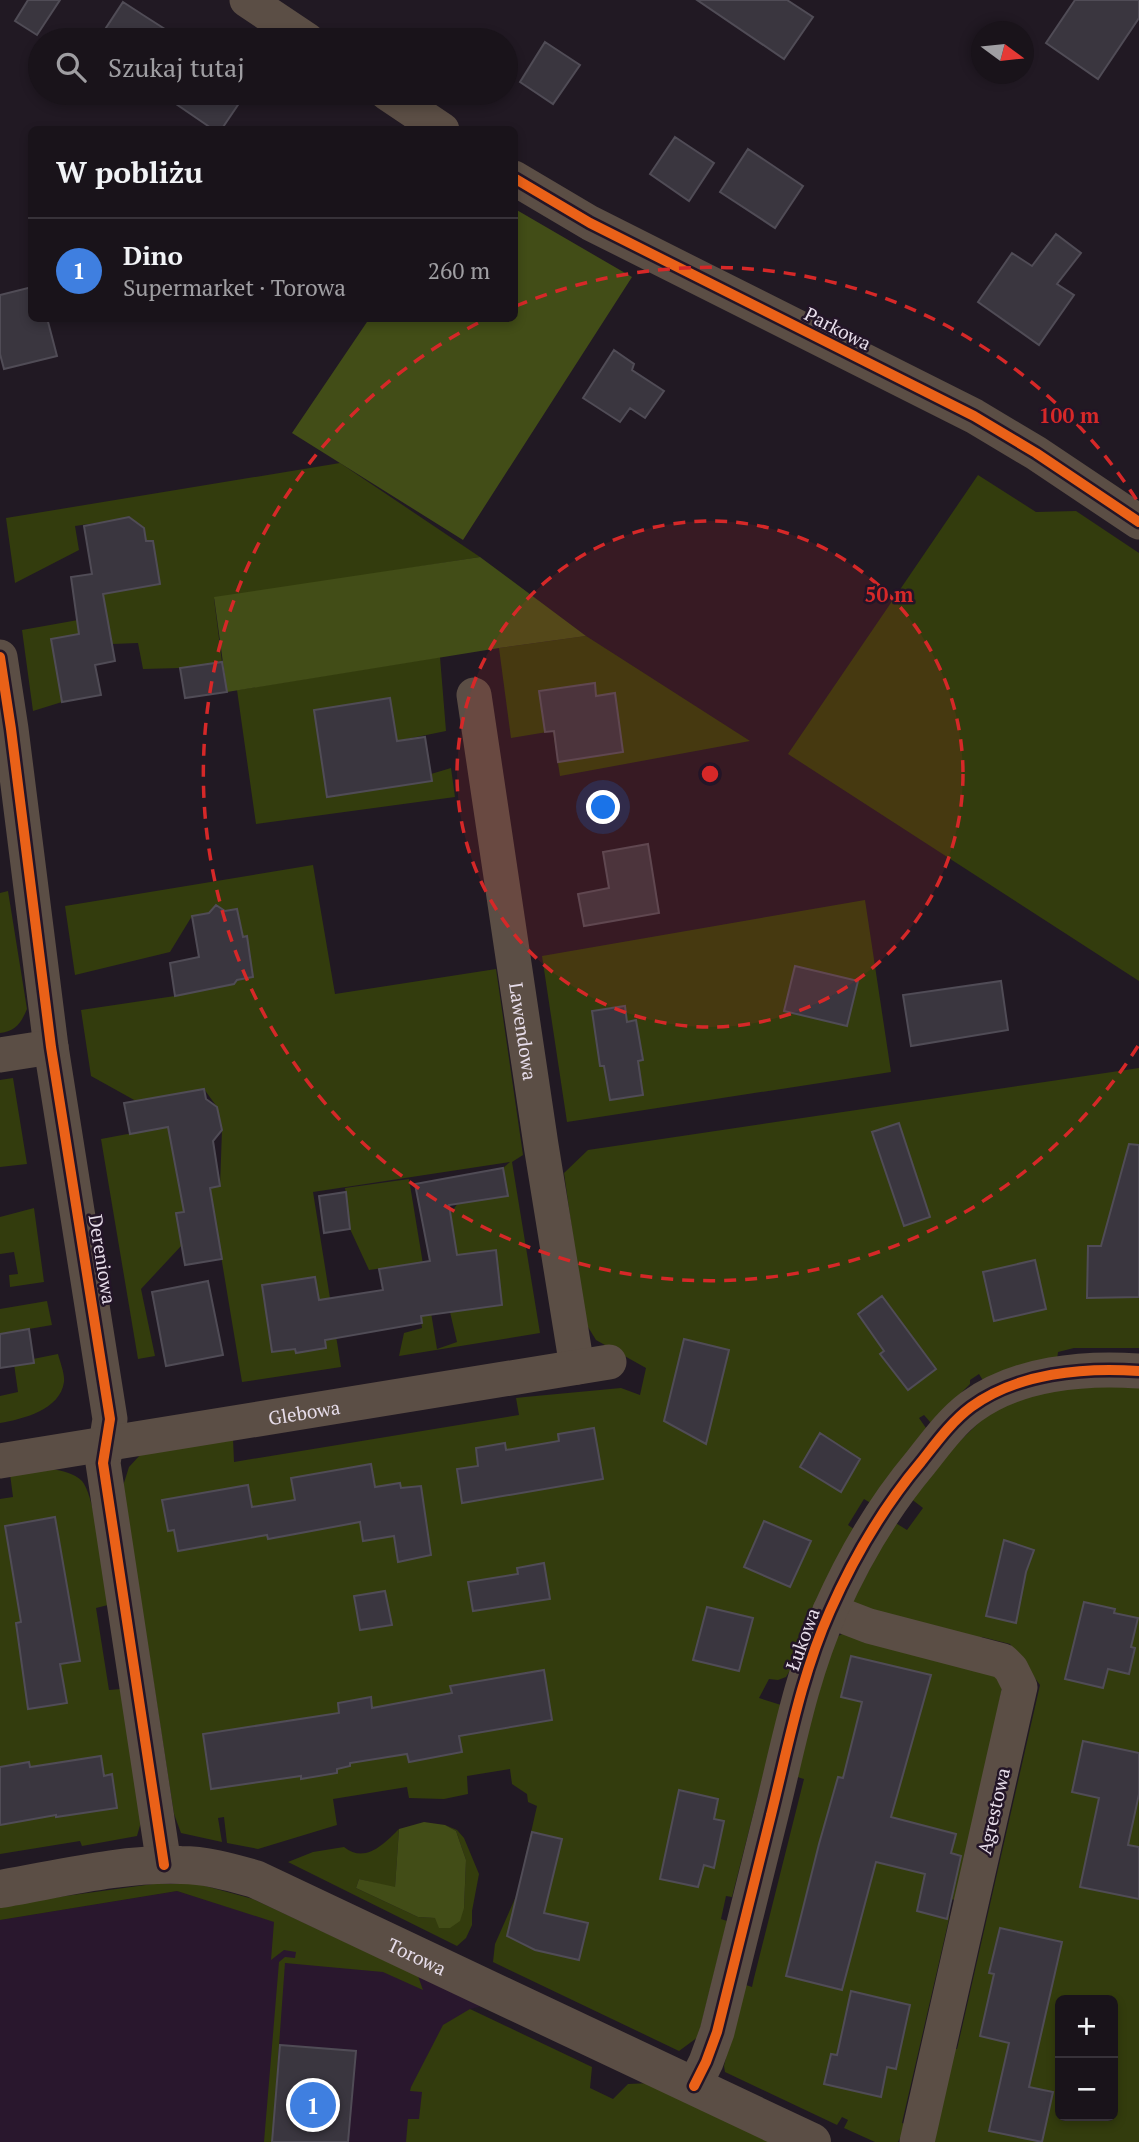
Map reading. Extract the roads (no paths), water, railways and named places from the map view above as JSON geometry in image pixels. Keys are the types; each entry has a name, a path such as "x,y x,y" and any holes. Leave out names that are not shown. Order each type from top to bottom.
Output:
{"street":[{"path":"247,0 289,28"},
{"path":"405,105 436,126"},
{"name":"Parkowa","path":"518,180 590,223 974,416 1036,453 1139,522"},
{"name":"Dereniowa","path":"0,657 6,730 51,1047 110,1419 103,1463 164,1865"},
{"name":"Lawendowa","path":"474,695 541,1145 593,1364"},
{"path":"0,1055 51,1047"},
{"name":"Glebowa","path":"0,1461 593,1364"},
{"name":"Łukowa","path":"694,2086 717,2032 806,1679 830,1611 865,1543 903,1483 945,1432 971,1408 1000,1390 1028,1381 1068,1373 1111,1369 1139,1371"},
{"name":"Agrestowa","path":"830,1611 869,1626 1003,1661 1011,1669 1020,1687 916,2142"},
{"name":"Torowa","path":"0,1889 164,1865 217,1868 269,1885 812,2142"}],"place":[{"name":"Dino","path":"313,2105"}]}
